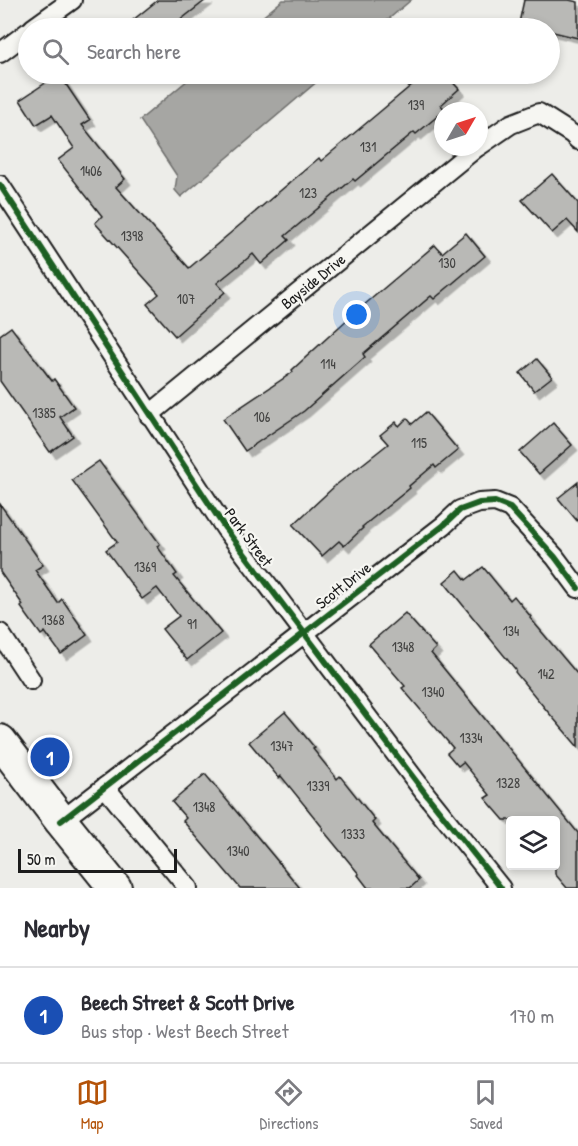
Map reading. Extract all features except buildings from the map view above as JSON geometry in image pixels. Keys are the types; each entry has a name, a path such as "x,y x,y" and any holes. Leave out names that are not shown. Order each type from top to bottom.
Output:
{"highway":[{"path":"0,741 115,888"}],"street":[{"path":"47,18 72,0"},
{"path":"0,53 18,40"},
{"name":"Bayside Drive","path":"488,139 511,124 539,113 578,140"},
{"name":"Bayside Drive","path":"149,415 466,156"},
{"name":"Park Street","path":"0,185 225,528 424,793 501,888"},
{"name":"Scott Drive","path":"61,821 444,525 460,510 479,503 495,502 510,508 555,557 578,588"},
{"path":"0,633 30,680"},
{"path":"105,787 188,888"}],"shaded area":[{"path":"283,0 411,0 390,18 261,18"},
{"path":"183,84 314,84 181,197 175,190 177,176 140,120"}],"cycle path":[{"path":"0,185 225,528 425,793 501,888"},
{"path":"61,821 444,525 460,510 479,503 495,502 510,508 555,557 578,588"}],"place":[{"name":"Beech Street & Scott Drive","path":"50,757"}]}
